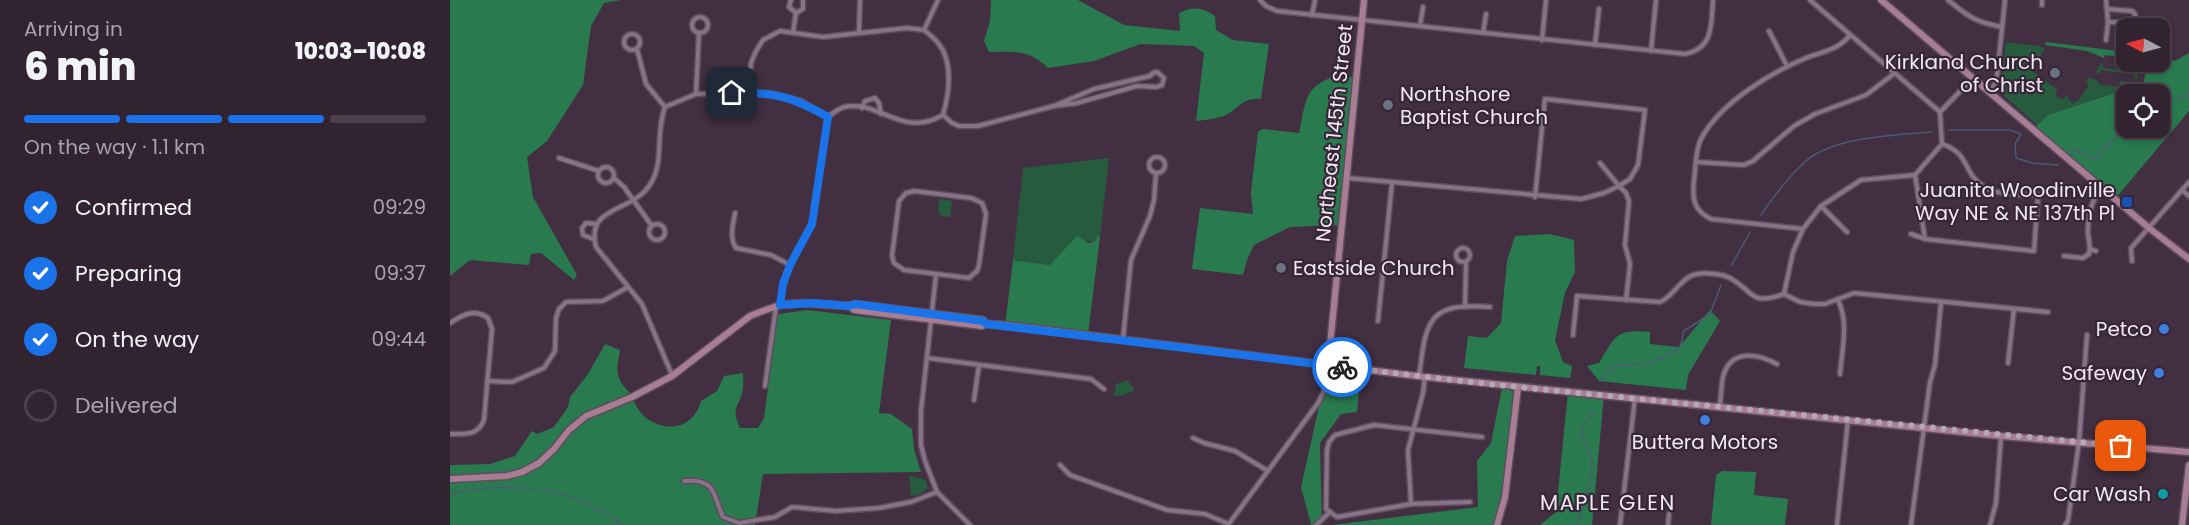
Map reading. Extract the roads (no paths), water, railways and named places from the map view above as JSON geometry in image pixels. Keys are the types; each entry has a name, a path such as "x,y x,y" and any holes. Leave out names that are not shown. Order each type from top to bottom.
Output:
{"main road":[{"name":"Northeast 145th Street","path":"1328,366 1364,0"},
{"path":"1881,0 2149,228 2189,259"},
{"path":"450,479 498,477 522,472 539,463 569,430 586,417 672,376 750,316 778,306 814,303 849,306 855,304 982,326 986,324 1123,339 1422,377 2189,452"},
{"path":"1497,525 1505,497 1518,387"},
{"path":"2182,525 2189,465"}],"street":[{"path":"791,0 789,7 796,13"},
{"path":"796,13 804,9 803,0"},
{"path":"859,32 860,0"},
{"path":"924,30 938,0"},
{"path":"1260,0 1277,11 1685,54 1701,49 1710,33 1713,0"},
{"path":"1312,15 1315,0"},
{"path":"1542,40 1546,0"},
{"path":"1651,51 1656,0"},
{"path":"1784,294 1793,252 1803,229 1821,206 1861,180 1915,175 1942,144 1940,112 1810,0"},
{"path":"1948,0 1970,18 1981,23 2002,27"},
{"path":"1989,92 1997,76 2005,0"},
{"path":"2106,0 2108,22 2106,40"},
{"path":"1420,26 1423,7"},
{"path":"1595,45 1599,9"},
{"path":"2107,9 2132,11 2135,14 2132,23 2108,22"},
{"path":"794,32 796,13"},
{"path":"1483,33 1485,14"},
{"path":"701,17 706,19 708,26 706,31 699,33 692,28 692,22 701,17"},
{"path":"748,93 751,63 763,40 780,32 823,37 907,28 924,30 940,45 946,57 948,91 943,115"},
{"path":"1769,31 1787,66"},
{"path":"696,94 699,33"},
{"path":"1803,229 1711,219 1698,210 1693,196 1698,148 1716,118 1747,92 1787,66 1838,47 1850,34"},
{"path":"637,49 632,50 625,47 624,42 627,35 638,36 640,41 637,49 649,89 665,107"},
{"path":"943,115 959,126 978,126 1054,106 1077,103 1137,86 1157,87 1162,85 1164,78 1157,72 1153,73 1150,76 1094,89 1054,106"},
{"path":"1696,162 1744,165 1753,161 1794,126 1815,114 1866,95 1895,73"},
{"path":"1940,112 1973,78"},
{"path":"665,107 696,94 768,93 801,101 828,117"},
{"path":"862,108 863,103 874,98 879,103 881,114"},
{"path":"1346,178 1535,197 1581,199 1604,193 1630,179 1638,165 1645,110 1545,99 1535,197"},
{"path":"665,107 659,128 659,164 650,186 635,200 606,213 595,228 594,239 596,247 642,304 672,376"},
{"path":"765,386 783,284 790,265 812,224 828,117 842,108 862,108 910,123 921,124 943,115"},
{"path":"1911,234 1924,239 2034,251 2037,195 1993,191 1984,187 1976,181 1954,148 1942,144"},
{"path":"1156,157 1161,158 1165,165 1163,169 1156,172 1152,171 1149,164 1151,159 1156,157"},
{"path":"559,158 599,171 603,168 611,168 614,178 624,186 652,226"},
{"path":"1600,163 1626,193 1629,201 1625,245 1630,264 1626,300"},
{"path":"599,171 598,177 603,183 611,182 614,178"},
{"path":"1123,339 1131,260 1154,200 1156,172"},
{"path":"1915,175 1924,239"},
{"path":"2132,261 2131,248 2189,182"},
{"path":"1378,321 1392,183"},
{"path":"2064,256 2083,258 2089,254 2088,234 2093,197 2101,187"},
{"path":"2182,190 2189,196"},
{"path":"914,191 971,198 982,203 986,214 979,266 974,274 963,279 936,275 904,270 894,263 892,256 899,201 906,193 914,191"},
{"path":"1821,206 1847,232"},
{"path":"735,213 732,243 736,248 771,255 790,265"},
{"path":"594,239 584,235 582,228 586,223 597,224"},
{"path":"656,224 663,227 665,235 662,239 657,240 650,236 649,231 652,226 656,224"},
{"path":"2090,249 2096,251"},
{"path":"1465,304 1466,262"},
{"path":"1573,335 1577,296 1660,302 1668,299 1696,274 1730,278 1746,292 1762,299 1784,294 1800,302 1825,304 1854,293 2048,312"},
{"path":"936,275 920,430 925,461 937,492 970,525"},
{"path":"488,381 512,382 544,368 555,351 556,318 559,309 566,302 603,301 628,287"},
{"path":"1838,300 1844,310 1840,374"},
{"path":"1911,525 1923,427 1935,364 1941,303"},
{"path":"1411,504 1408,450 1424,393 1422,377 1424,336 1439,314 1450,308 1465,304 1490,307"},
{"path":"2008,363 2014,309"},
{"path":"450,323 462,315 480,313 488,318 492,329 484,420 479,430 470,434 450,434"},
{"path":"2065,525 2068,521 2079,442 2087,335"},
{"path":"1720,406 1723,377 1731,361 1746,355 1764,356 1777,364"},
{"path":"927,358 1091,379 1104,388"},
{"path":"974,400 979,365"},
{"name":"Northeast 145th Street","path":"1229,524 1318,403 1325,389 1328,366"},
{"path":"1620,525 1635,397"},
{"path":"1837,525 1848,420"},
{"path":"1470,502 1411,504 1337,517 1326,509 1327,450 1331,438 1335,435 1374,425 1482,437"},
{"path":"1990,525 1996,503 2001,435"},
{"path":"1193,438 1204,444 1235,451 1268,471"},
{"path":"1060,465 1070,475 1167,510 1205,514 1229,524"},
{"path":"684,481 695,480 708,484 715,493 723,517 739,523 775,517 792,507 836,511 896,506 937,492"},
{"path":"1316,525 1330,512"},
{"path":"1668,525 1669,514"}],"waterway":[{"path":"2170,101 2181,99 2189,92"},
{"path":"1949,130 2010,130 2021,134 2015,144 2016,158 2032,163 2058,165"},
{"path":"1761,215 1793,174 1818,153 1848,142 1931,132"},
{"path":"2071,149 2095,159 2116,137"},
{"path":"1731,266 1750,232"},
{"path":"1600,381 1618,365 1650,364 1680,348 1684,331 1710,314 1721,285"},
{"path":"1576,525 1582,512 1592,468 1590,453 1582,438 1582,427 1595,412"},
{"path":"450,494 498,488 548,491 583,502 623,525"}],"place":[{"name":"Kirkland Church of Christ","path":"2055,73"},
{"name":"Northshore Baptist Church","path":"1388,105"},
{"name":"Juanita Woodinville Way NE & NE 137th Pl","path":"2127,202"},
{"name":"Eastside Church","path":"1281,268"},
{"name":"Petco","path":"2164,329"},
{"name":"Safeway","path":"2159,373"},
{"name":"Buttera Motors","path":"1705,420"},
{"name":"Car Wash","path":"2163,494"}],"district":[{"name":"MAPLE GLEN","path":"1608,503"}]}
